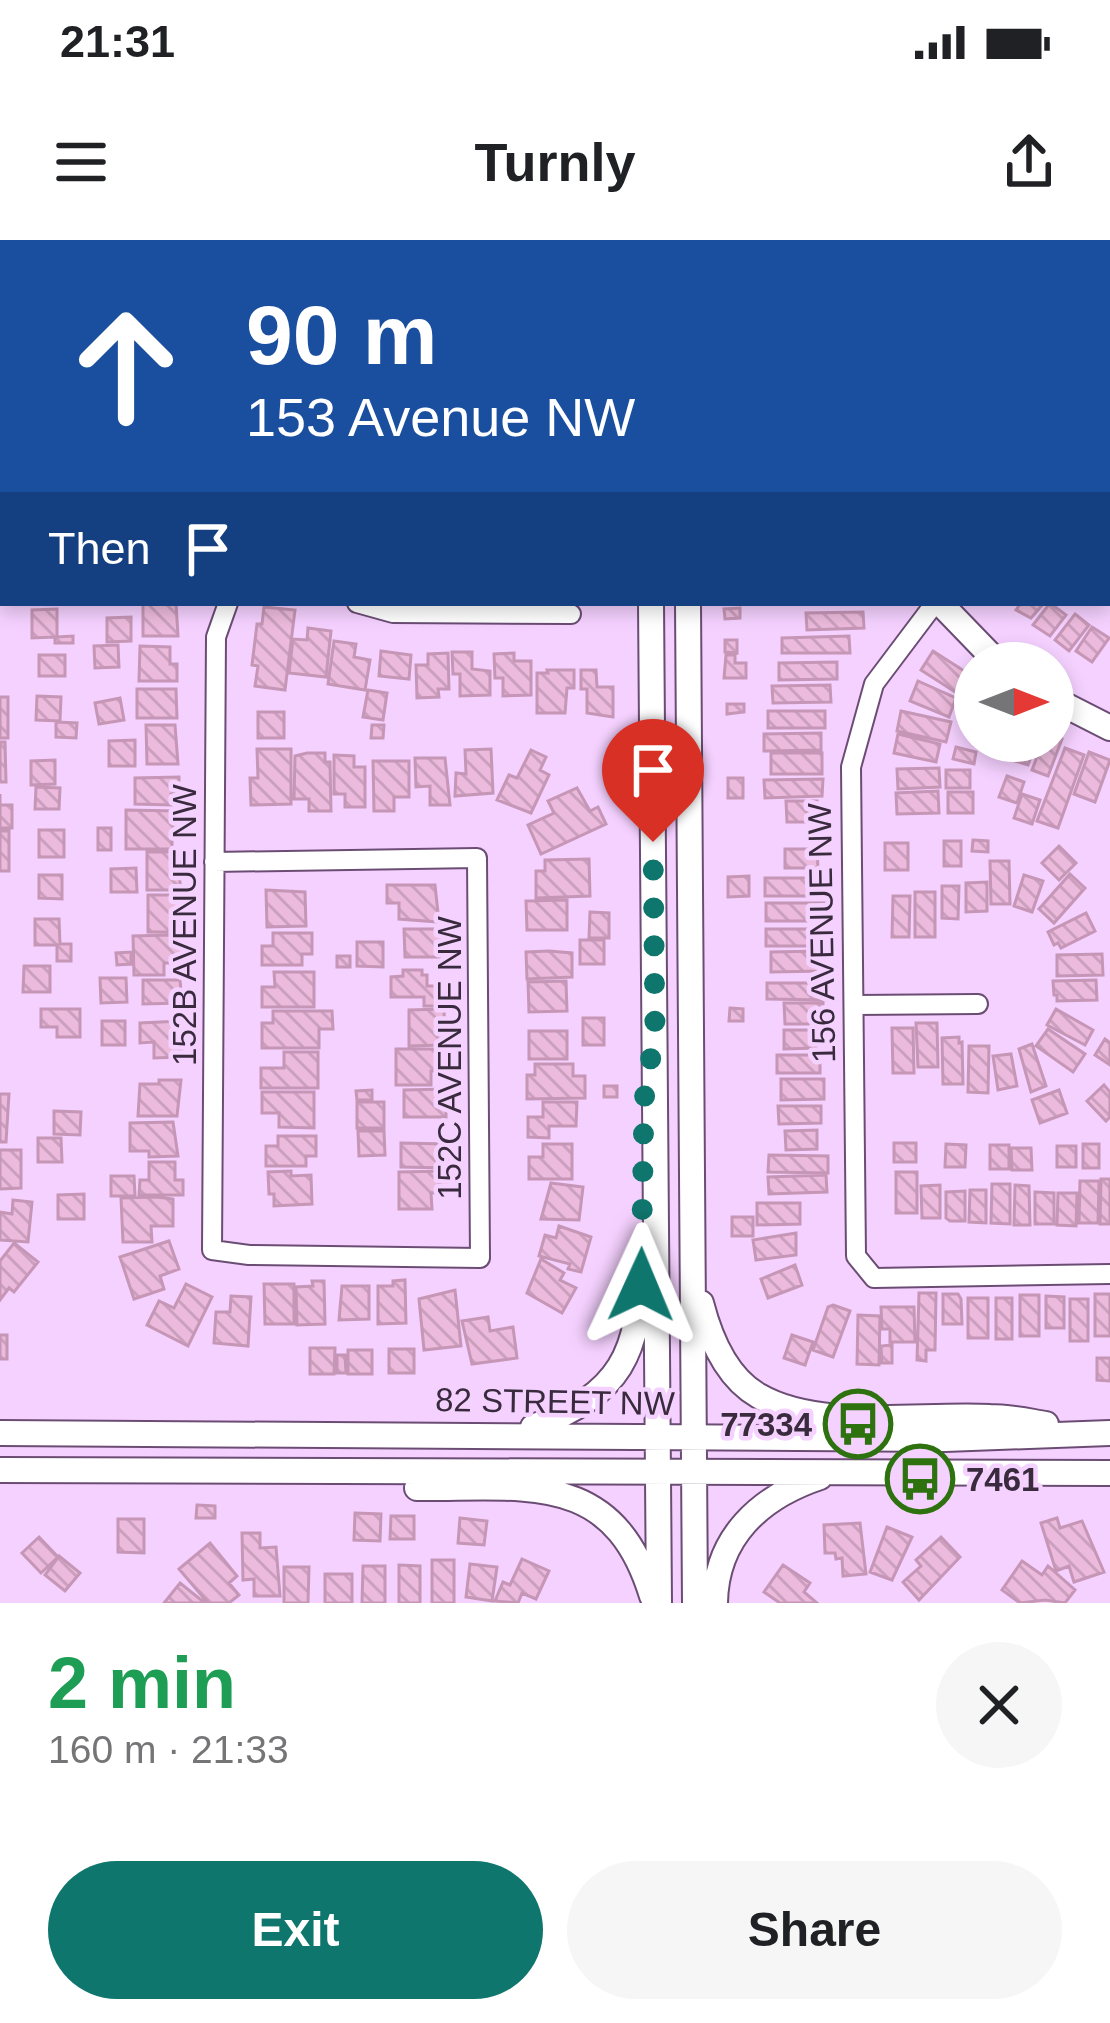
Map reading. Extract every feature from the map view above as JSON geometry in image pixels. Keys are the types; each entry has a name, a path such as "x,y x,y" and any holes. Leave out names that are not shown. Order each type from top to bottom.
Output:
{"main road":[{"path":"651,606 656,1603"},
{"path":"688,606 695,1603"},
{"path":"941,606 977,642"},
{"path":"1074,710 1110,728"},
{"path":"516,1433 586,1402 610,1384 625,1358 641,1285 644,1100 655,1032"},
{"path":"694,1260 702,1308 724,1358 736,1378 757,1396 816,1415 994,1417 1109,1433"},
{"name":"82 STREET NW","path":"0,1433 945,1439 1109,1433"},
{"name":"82 STREET NW","path":"0,1470 1110,1473"},
{"path":"266,1471 331,1487 544,1490 576,1499 617,1526 631,1544 656,1603"},
{"path":"715,1603 726,1548 747,1518 772,1498 836,1472"}],"street":[{"name":"152B AVENUE NW","path":"212,1250 217,637 227,606"},
{"path":"367,606 393,614 572,614"},
{"name":"156 AVENUE NW","path":"936,606 874,684 850,766 856,1256 874,1278 1110,1274"},
{"name":"152C AVENUE NW","path":"212,1250 249,1255 480,1258 477,858 214,862"},
{"path":"856,1005 978,1004"}],"building":[{"path":"143,606 176,606 178,636 143,636"},
{"path":"1019,606 1041,606 1031,618 1016,610"},
{"path":"1048,606 1066,615 1050,636 1033,625"},
{"path":"264,607 295,610 285,690 255,686 258,666 252,665"},
{"path":"740,608 740,618 725,619 724,609"},
{"path":"57,609 57,637 73,636 73,643 55,643 55,637 32,638 32,610"},
{"path":"863,612 864,628 807,630 806,613"},
{"path":"1075,614 1089,625 1074,644 1055,640"},
{"path":"131,617 131,641 107,642 107,618"},
{"path":"1092,627 1109,638 1092,662 1076,651"},
{"path":"308,628 331,631 326,677 289,673 293,639 307,640"},
{"path":"849,636 850,653 782,653 782,638"},
{"path":"725,640 737,640 737,653 725,652"},
{"path":"334,641 356,644 354,657 370,660 365,690 328,684"},
{"path":"118,645 119,667 95,668 94,646"},
{"path":"140,646 170,647 177,681 139,681"},
{"path":"381,651 411,655 409,679 379,676"},
{"path":"933,651 954,664 954,691 921,670"},
{"path":"452,652 472,652 472,669 490,671 490,695 460,696 460,674 453,674"},
{"path":"448,653 449,689 438,689 439,697 417,698 416,665 428,665 428,654"},
{"path":"514,653 514,661 531,661 531,695 503,696 503,678 495,678 494,654"},
{"path":"39,655 65,655 65,676 39,676"},
{"path":"726,655 735,655 735,663 746,663 746,678 724,678"},
{"path":"837,662 837,679 779,680 779,663"},
{"path":"574,670 574,688 567,688 565,713 537,713 537,673"},
{"path":"581,670 596,670 597,687 613,687 613,717 587,713"},
{"path":"918,681 954,697 949,717 910,701"},
{"path":"830,685 831,702 773,703 772,686"},
{"path":"137,689 176,689 177,718 137,718"},
{"path":"368,690 387,693 383,720 363,717"},
{"path":"37,696 61,697 60,721 36,720"},
{"path":"0,697 8,697 8,738 0,738"},
{"path":"120,698 124,720 99,724 95,703"},
{"path":"727,704 744,704 744,712 727,714"},
{"path":"768,711 825,711 825,728 768,728"},
{"path":"901,711 951,722 946,742 897,731"},
{"path":"258,712 284,712 284,738 258,738"},
{"path":"56,722 77,723 76,738 56,737"},
{"path":"146,725 175,725 178,764 147,764"},
{"path":"372,725 384,725 383,738 371,738"},
{"path":"821,733 821,750 764,751 764,734"},
{"path":"898,734 940,744 936,762 894,753"},
{"path":"135,740 135,766 109,766 109,741"},
{"path":"0,742 5,742 6,782 0,782"},
{"path":"257,749 291,749 291,804 251,805 250,778 258,778"},
{"path":"491,749 493,793 455,796 456,773 466,774 465,750"},
{"path":"531,750 546,757 540,770 549,775 531,813 497,800 509,775 517,778"},
{"path":"1074,751 1084,755 1058,828 1037,821 1060,762 1074,762"},
{"path":"1089,752 1110,760 1095,802 1074,794"},
{"path":"325,753 325,762 330,762 331,811 309,811 309,799 294,799 295,756"},
{"path":"771,753 822,753 822,774 771,774"},
{"path":"334,755 354,756 354,767 365,767 365,807 345,807 345,794 334,794"},
{"path":"415,758 445,758 450,805 430,805 430,786 416,787"},
{"path":"55,760 55,784 31,785 31,761"},
{"path":"373,761 409,761 409,797 394,797 394,811 374,811"},
{"path":"1035,762 1053,762 1048,776 1032,770"},
{"path":"939,768 940,787 898,789 897,769"},
{"path":"946,770 970,770 970,788 946,788"},
{"path":"1007,776 1024,782 1017,803 999,797"},
{"path":"179,777 179,793 171,794 171,805 135,804 135,778"},
{"path":"728,778 743,778 743,798 728,798"},
{"path":"823,779 822,796 765,798 764,780"},
{"path":"36,787 60,788 59,809 35,809"},
{"path":"577,788 590,811 598,807 606,824 541,854 528,825 554,813 548,801"},
{"path":"938,791 939,813 897,814 896,793"},
{"path":"948,792 973,792 973,813 948,813"},
{"path":"1022,794 1040,800 1032,824 1014,818"},
{"path":"786,801 817,801 817,822 787,822"},
{"path":"0,805 12,805 12,828 0,828"},
{"path":"126,810 178,811 178,838 172,838 172,849 126,849"},
{"path":"98,828 111,828 111,850 98,850"},
{"path":"39,830 64,830 64,857 39,857"},
{"path":"0,831 9,831 9,871 0,871"},
{"path":"973,840 988,841 988,852 972,851"},
{"path":"944,841 961,841 961,866 944,866"},
{"path":"885,843 908,843 908,870 885,870"},
{"path":"1059,846 1076,863 1059,880 1042,863"},
{"path":"785,849 817,849 818,868 785,868"},
{"path":"147,852 176,852 181,890 147,890"},
{"path":"589,859 590,896 536,898 536,871 545,871 545,860"},
{"path":"990,861 1009,861 1010,904 991,904"},
{"path":"136,868 137,892 111,892 111,869"},
{"path":"1070,874 1085,888 1054,923 1039,909"},
{"path":"39,875 62,875 62,899 39,898"},
{"path":"1024,875 1043,881 1032,912 1014,906"},
{"path":"749,876 749,896 728,897 728,877"},
{"path":"765,878 823,878 823,896 765,896"},
{"path":"987,882 987,911 966,912 966,883"},
{"path":"387,885 435,885 439,922 399,919 399,903 387,903"},
{"path":"942,886 959,886 958,919 942,918"},
{"path":"266,890 305,892 306,926 267,927"},
{"path":"915,892 935,892 935,937 915,937"},
{"path":"148,895 179,895 182,932 148,932"},
{"path":"893,896 910,896 909,937 892,937"},
{"path":"567,900 567,930 527,930 526,901"},
{"path":"766,903 824,903 824,921 766,921"},
{"path":"590,912 609,913 609,938 589,938"},
{"path":"1086,913 1095,931 1061,948 1054,945 1048,932"},
{"path":"35,919 59,919 60,944 71,944 71,961 57,961 57,945 35,945"},
{"path":"404,929 444,929 445,957 405,957"},
{"path":"766,929 823,929 824,946 766,946"},
{"path":"273,933 312,933 312,954 302,954 302,965 262,965 262,946 273,946"},
{"path":"133,936 180,936 181,963 164,963 164,975 134,975"},
{"path":"580,940 604,940 604,964 580,964"},
{"path":"357,942 383,942 383,967 357,966"},
{"path":"822,951 823,971 771,972 771,952"},
{"path":"131,952 131,964 117,965 116,953"},
{"path":"526,952 572,953 572,977 527,979"},
{"path":"1102,954 1103,975 1057,976 1057,955"},
{"path":"337,956 350,956 350,967 337,967"},
{"path":"24,966 50,966 50,992 23,992"},
{"path":"403,970 422,970 427,986 444,986 444,1006 424,1006 424,997 391,997 391,977 403,976"},
{"path":"274,972 314,972 314,1007 262,1007 262,987 275,987"},
{"path":"100,978 126,978 127,1002 101,1003"},
{"path":"143,980 180,980 182,1003 143,1004"},
{"path":"1096,980 1097,1000 1057,1001 1054,995 1053,981"},
{"path":"566,981 567,1011 529,1012 528,982"},
{"path":"767,983 825,983 825,1000 767,999"},
{"path":"784,1003 823,1003 824,1024 785,1024"},
{"path":"730,1008 743,1009 743,1021 729,1021"},
{"path":"41,1009 80,1009 80,1037 57,1037 57,1027 41,1027"},
{"path":"444,1009 445,1045 409,1046 409,1010"},
{"path":"1056,1009 1093,1030 1085,1045 1047,1025"},
{"path":"273,1011 332,1011 333,1029 319,1029 319,1048 262,1048 262,1023 273,1023"},
{"path":"583,1018 604,1018 604,1045 583,1045"},
{"path":"102,1021 125,1021 125,1045 102,1045"},
{"path":"181,1021 182,1057 154,1058 154,1042 140,1043 140,1023"},
{"path":"916,1023 937,1023 938,1067 918,1067"},
{"path":"892,1028 913,1028 914,1073 893,1073"},
{"path":"1048,1029 1085,1054 1073,1072 1036,1046"},
{"path":"784,1030 816,1030 816,1048 784,1049"},
{"path":"529,1031 567,1031 567,1059 529,1059"},
{"path":"959,1037 963,1084 943,1084 942,1038"},
{"path":"1105,1039 1110,1043 1110,1065 1095,1055"},
{"path":"1032,1044 1046,1086 1031,1092 1019,1049"},
{"path":"969,1046 989,1046 988,1093 968,1092"},
{"path":"396,1049 444,1049 444,1071 431,1071 431,1085 396,1085"},
{"path":"284,1052 318,1052 318,1088 261,1088 261,1068 284,1068"},
{"path":"1011,1054 1017,1086 998,1090 993,1056"},
{"path":"777,1055 820,1055 820,1073 777,1073"},
{"path":"535,1064 573,1064 573,1076 585,1076 585,1098 527,1099 527,1075 535,1075"},
{"path":"781,1079 824,1079 824,1099 781,1100"},
{"path":"159,1080 181,1080 177,1116 138,1116 140,1084 159,1084"},
{"path":"1104,1085 1110,1092 1106,1121 1087,1101"},
{"path":"604,1086 617,1086 617,1097 604,1097"},
{"path":"446,1089 446,1117 404,1117 404,1090"},
{"path":"372,1090 372,1100 357,1100 356,1091"},
{"path":"1059,1090 1067,1113 1040,1123 1032,1100"},
{"path":"262,1092 314,1092 314,1128 279,1127 279,1113 262,1113"},
{"path":"0,1094 9,1094 6,1142 0,1142"},
{"path":"357,1102 384,1102 384,1128 357,1128"},
{"path":"543,1102 577,1102 576,1126 549,1126 549,1138 528,1137 528,1117 543,1117"},
{"path":"778,1106 821,1106 821,1123 779,1124"},
{"path":"54,1111 81,1112 80,1135 54,1134"},
{"path":"173,1122 178,1156 149,1157 149,1151 130,1151 130,1123"},
{"path":"817,1130 817,1149 786,1150 785,1131"},
{"path":"358,1131 384,1131 385,1155 359,1156"},
{"path":"278,1136 316,1136 316,1156 306,1156 306,1166 266,1166 266,1146 278,1146"},
{"path":"38,1138 61,1138 62,1162 38,1162"},
{"path":"401,1143 447,1144 447,1168 401,1167"},
{"path":"894,1143 916,1143 916,1162 894,1162"},
{"path":"543,1144 572,1144 572,1179 529,1179 529,1157 543,1157"},
{"path":"946,1144 966,1145 965,1167 945,1167"},
{"path":"1083,1144 1099,1144 1099,1168 1083,1168"},
{"path":"990,1145 1009,1145 1009,1169 990,1169"},
{"path":"1057,1146 1076,1146 1076,1167 1057,1167"},
{"path":"1011,1148 1031,1148 1032,1170 1012,1170"},
{"path":"0,1150 21,1150 21,1188 0,1189"},
{"path":"769,1155 828,1156 828,1173 768,1172"},
{"path":"149,1162 175,1162 175,1180 183,1180 183,1195 139,1195 140,1180 149,1180"},
{"path":"291,1171 291,1176 311,1175 312,1204 274,1206 268,1172"},
{"path":"448,1171 448,1192 431,1193 432,1209 399,1209 399,1172"},
{"path":"896,1172 917,1172 917,1213 896,1213"},
{"path":"826,1175 827,1192 769,1194 768,1177"},
{"path":"111,1176 134,1176 135,1196 111,1196"},
{"path":"1101,1179 1110,1179 1110,1224 1100,1224"},
{"path":"1080,1181 1099,1181 1098,1223 1079,1223"},
{"path":"551,1183 583,1187 579,1220 541,1219"},
{"path":"992,1184 1010,1184 1010,1224 991,1223"},
{"path":"940,1185 940,1218 922,1218 921,1186"},
{"path":"1015,1185 1029,1186 1030,1225 1014,1225"},
{"path":"970,1190 986,1190 986,1223 969,1222"},
{"path":"965,1191 965,1221 950,1221 946,1192"},
{"path":"1035,1192 1054,1193 1054,1224 1035,1224"},
{"path":"1058,1193 1077,1193 1076,1226 1057,1225"},
{"path":"84,1194 84,1219 58,1219 58,1195"},
{"path":"121,1198 173,1199 173,1226 151,1226 152,1242 123,1242"},
{"path":"13,1200 32,1202 28,1242 0,1240 0,1212 12,1214"},
{"path":"757,1203 800,1203 800,1224 757,1225"},
{"path":"732,1217 753,1217 753,1236 732,1236"},
{"path":"559,1226 591,1237 581,1272 539,1256 545,1235 556,1238"},
{"path":"796,1233 796,1255 756,1260 753,1240"},
{"path":"169,1241 179,1269 160,1276 164,1289 134,1299 120,1257"},
{"path":"14,1243 38,1262 14,1292 9,1288 0,1300 0,1261"},
{"path":"541,1259 564,1273 560,1280 576,1288 562,1313 527,1293"},
{"path":"795,1265 802,1285 768,1298 761,1279"},
{"path":"405,1280 406,1323 378,1324 378,1286"},
{"path":"312,1281 324,1281 325,1324 297,1325 296,1287 313,1286"},
{"path":"186,1284 212,1297 188,1346 147,1325 159,1301 174,1308"},
{"path":"264,1284 294,1284 294,1324 265,1324"},
{"path":"342,1286 369,1286 369,1319 339,1320"},
{"path":"455,1290 461,1346 424,1350 419,1299"},
{"path":"919,1293 936,1293 935,1350 926,1350 926,1361 917,1360"},
{"path":"943,1294 958,1294 962,1324 943,1324"},
{"path":"1095,1294 1110,1294 1110,1336 1095,1336"},
{"path":"1020,1295 1039,1295 1039,1336 1020,1336"},
{"path":"231,1296 251,1297 248,1346 214,1343 216,1312 230,1312"},
{"path":"1046,1296 1064,1297 1064,1328 1046,1328"},
{"path":"968,1298 988,1298 988,1338 968,1338"},
{"path":"996,1298 1012,1298 1012,1339 996,1339"},
{"path":"1070,1299 1088,1299 1088,1341 1070,1341"},
{"path":"828,1307 850,1311 833,1357 813,1350"},
{"path":"881,1307 914,1307 915,1342 890,1342 890,1329 882,1329"},
{"path":"858,1315 880,1316 879,1365 857,1364"},
{"path":"488,1317 490,1331 513,1327 517,1358 472,1364 462,1321"},
{"path":"0,1335 7,1335 7,1359 0,1359"},
{"path":"792,1335 813,1342 805,1365 784,1358"},
{"path":"892,1345 892,1363 882,1363 881,1346"},
{"path":"310,1348 335,1348 334,1374 310,1374"},
{"path":"389,1349 414,1349 414,1373 389,1373"},
{"path":"348,1350 372,1350 372,1374 348,1374"},
{"path":"337,1355 345,1355 346,1373 337,1373"},
{"path":"1097,1358 1110,1358 1110,1381 1097,1380"},
{"path":"197,1505 215,1506 215,1518 196,1518"},
{"path":"355,1513 381,1514 380,1541 354,1540"},
{"path":"391,1516 414,1516 414,1539 390,1539"},
{"path":"460,1518 487,1521 484,1545 458,1543"},
{"path":"1057,1518 1060,1528 1082,1521 1104,1572 1074,1582 1069,1566 1056,1571 1041,1523"},
{"path":"118,1519 144,1519 144,1553 118,1552"},
{"path":"860,1523 866,1574 843,1576 842,1558 825,1553 824,1525"},
{"path":"887,1527 912,1537 892,1580 870,1572"},
{"path":"242,1533 260,1533 260,1548 276,1547 280,1596 254,1596 254,1579 243,1580"},
{"path":"39,1537 58,1557 41,1573 22,1553"},
{"path":"941,1537 960,1557 919,1600 903,1582 921,1566 916,1560"},
{"path":"210,1543 237,1576 229,1583 239,1595 229,1603 208,1603 179,1569"},
{"path":"59,1556 80,1573 65,1591 45,1575"},
{"path":"522,1559 549,1571 536,1599 522,1593 518,1603 495,1601 503,1582 510,1585"},
{"path":"432,1560 454,1560 454,1603 432,1603"},
{"path":"1022,1561 1042,1575 1048,1566 1075,1590 1065,1603 1020,1603 1002,1590"},
{"path":"470,1564 497,1567 492,1601 466,1597"},
{"path":"399,1565 420,1566 420,1603 399,1603"},
{"path":"783,1565 810,1583 804,1592 817,1603 780,1603 764,1592"},
{"path":"363,1566 385,1566 385,1603 362,1603"},
{"path":"284,1567 309,1567 308,1603 284,1603"},
{"path":"325,1574 352,1574 352,1603 325,1603"},
{"path":"180,1583 205,1603 164,1603"}],"place":[{"name":"77334","path":"858,1424"},
{"name":"7461","path":"920,1479"}],"route":[{"path":"641,1285 644,1100 655,1032 653,842"}]}
